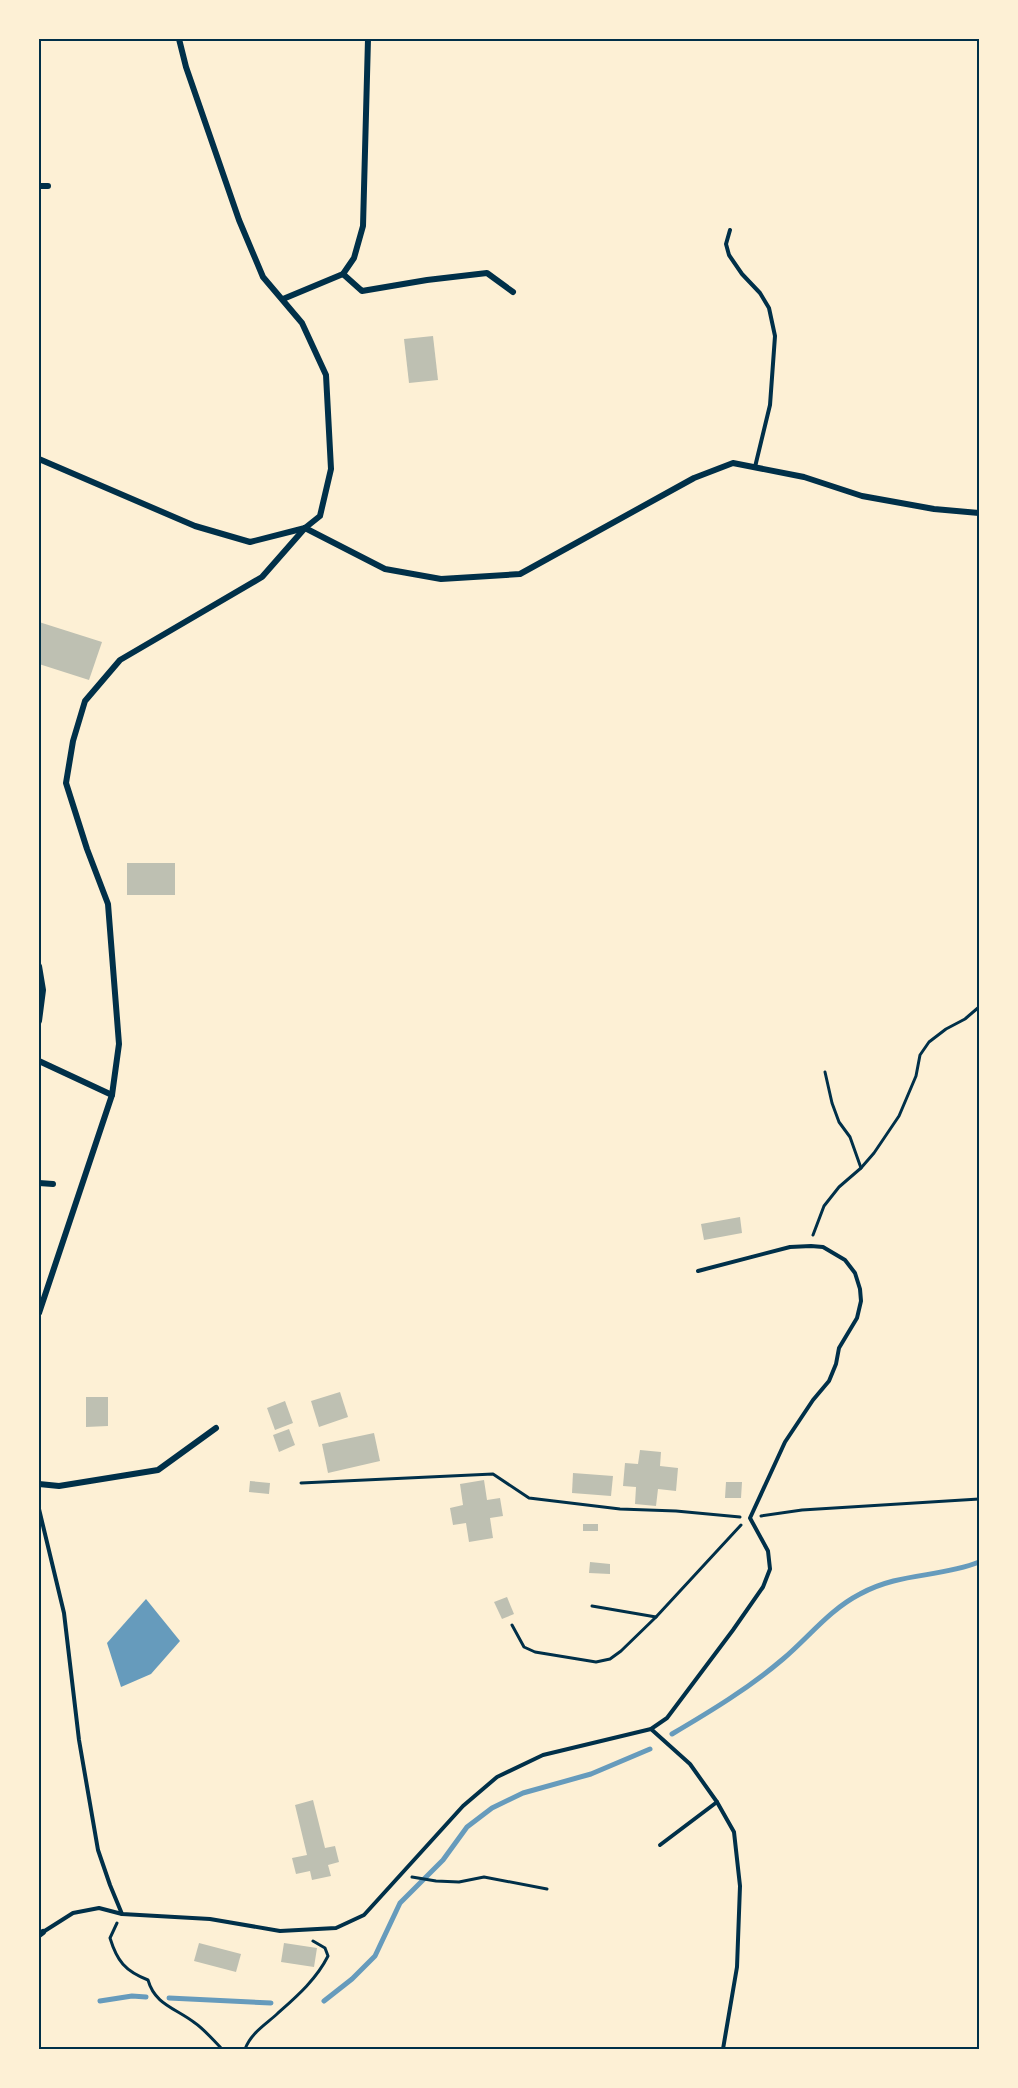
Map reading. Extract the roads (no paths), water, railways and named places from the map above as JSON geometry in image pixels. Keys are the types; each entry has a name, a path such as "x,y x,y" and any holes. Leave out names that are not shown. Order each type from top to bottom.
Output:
{"street":[{"path":"39,1313 112,1095 119,1044 108,904 87,849 66,783 73,741 85,701 120,660 262,577 305,528 320,516 331,469 327,375 302,323 263,277 239,220 186,67 179,39"},
{"path":"283,299 343,274 354,258 363,226 368,39"},
{"path":"39,186 48,186"},
{"path":"343,274 363,291 487,273 513,292"},
{"path":"39,459 195,526 250,542 305,528 385,569 441,579 520,574 694,478 733,463 804,477 862,496 934,509 979,513"},
{"path":"39,966 43,990 39,1021"},
{"path":"39,1060 112,1095"},
{"path":"39,1183 53,1184"},
{"path":"39,1484 59,1486 158,1470 216,1428"}],"lane":[{"path":"729,230 726,244 729,255 742,274 760,293 769,309 775,336 770,405 755,467"},
{"path":"41,1934 73,1913 99,1908 122,1914 210,1919 280,1931 336,1928 364,1915 463,1806 497,1777 543,1755 651,1728 667,1718 763,1587 770,1569 768,1551 750,1518 785,1442 813,1400 829,1381 836,1365 839,1348 857,1318 861,1302 855,1273 845,1260 823,1247 790,1247 698,1271"},
{"path":"39,1509 64,1613 79,1740 98,1850 122,1914"},
{"path":"651,1728 690,1764 717,1802 734,1832 740,1886 737,1966 723,2049"},
{"path":"660,1845 717,1802"}],"water":[{"path":"146,1599 180,1641 151,1674 121,1687 107,1643"}],"waterway":[{"path":"672,1734 757,1680 849,1600 890,1582 949,1571 979,1562"},
{"path":"324,2001 352,1979 375,1956 400,1903 443,1860 467,1827 492,1808 523,1793 591,1774 650,1749"},
{"path":"100,2001 132,1996 146,1997"},
{"path":"169,1998 271,2003"}]}
